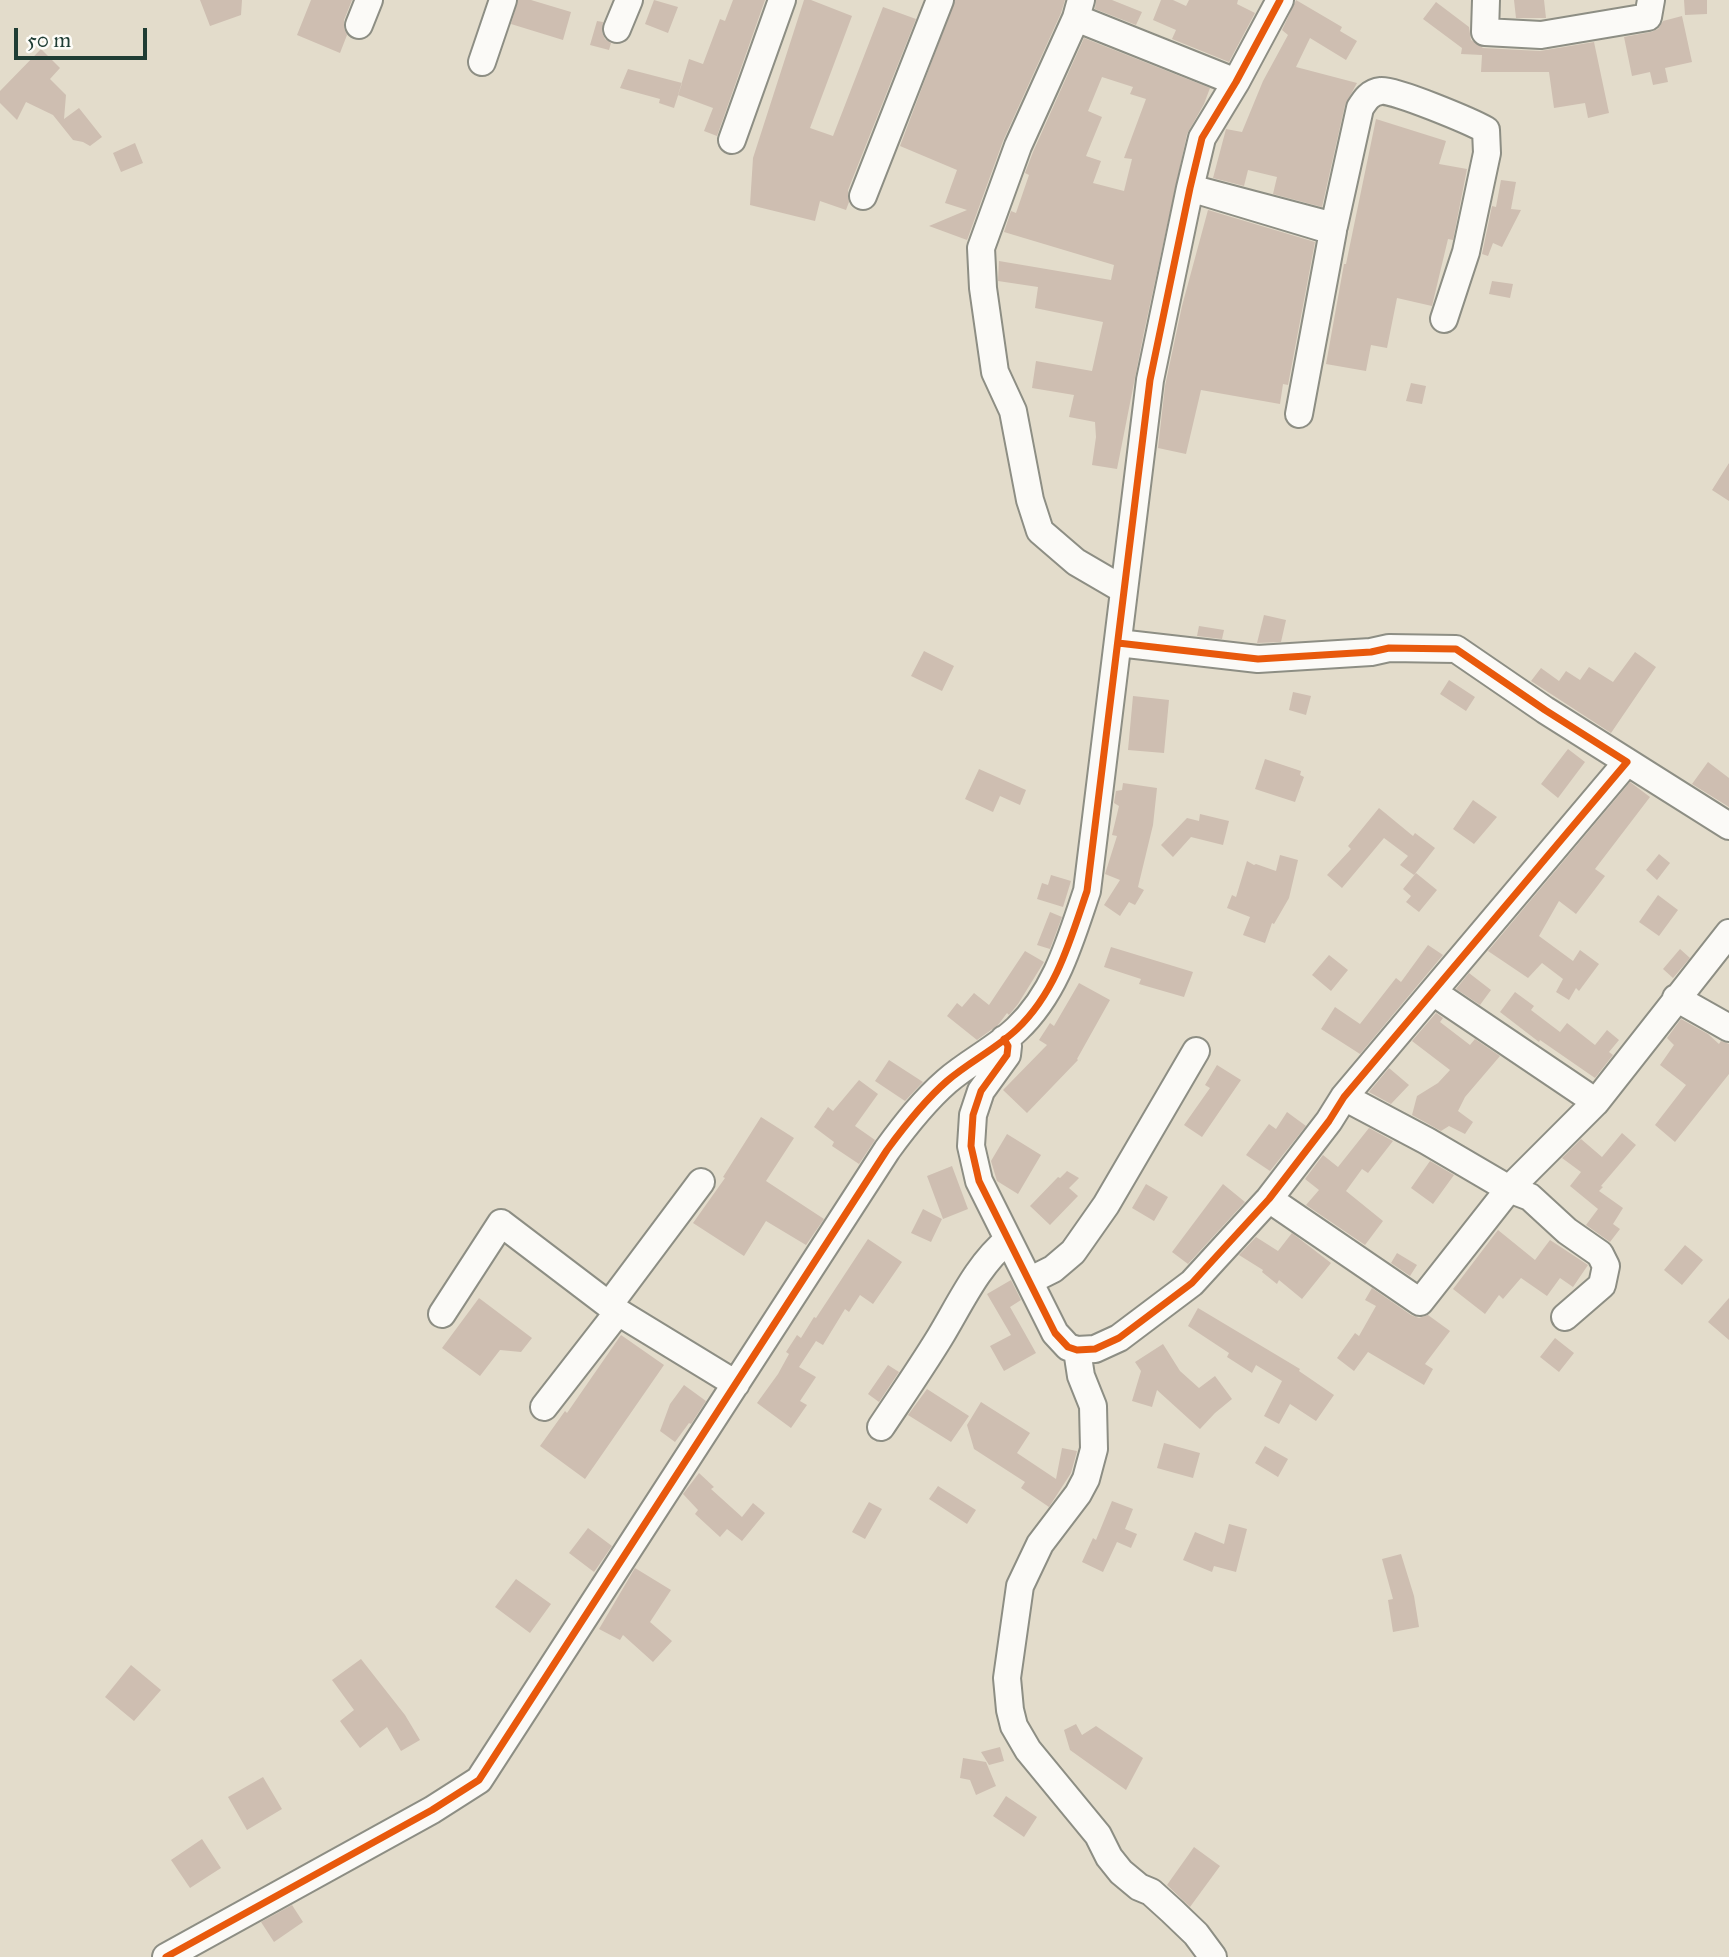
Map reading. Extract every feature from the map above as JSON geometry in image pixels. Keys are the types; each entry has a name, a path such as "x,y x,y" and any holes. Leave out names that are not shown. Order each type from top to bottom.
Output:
{"street":[{"path":"359,24 369,0"},
{"path":"482,62 503,0"},
{"path":"618,29 629,0"},
{"path":"732,140 782,0"},
{"path":"863,196 940,0"},
{"path":"166,1957 432,1810 479,1780 913,1113 948,1080 1017,1029 1045,996 1065,958 1087,891 1150,380 1202,138 1280,0"},
{"path":"1486,0 1485,32 1508,34 1541,35 1650,9"},
{"path":"1124,590 1076,562 1040,531 1030,500 1013,411 995,372 983,288 981,248 1017,146 1078,9 1236,82"},
{"path":"1191,188 1334,226 1360,108 1368,96 1383,90 1459,116 1477,125 1486,130 1487,153 1466,252 1444,318"},
{"path":"1191,188 1333,231 1299,414"},
{"path":"1118,643 1258,659 1389,649 1456,649 1545,710 1729,826"},
{"path":"1003,1039 1008,1046 1007,1055 981,1090 973,1115 971,1146 979,1181 1060,1341 1077,1350 1095,1349 1119,1338 1192,1283 1269,1199 1329,1121 1344,1097 1627,762"},
{"path":"1269,1199 1420,1302 1509,1189 1596,1102 1729,933"},
{"path":"1433,992 1596,1102"},
{"path":"1676,998 1729,1028"},
{"path":"1029,1281 1054,1269 1073,1252 1106,1205 1196,1051"},
{"path":"1344,1097 1509,1189 1530,1197 1546,1214 1595,1250 1604,1260 1606,1272 1602,1285 1565,1317"},
{"path":"544,1407 701,1182"},
{"path":"442,1314 501,1223 614,1309 736,1384"},
{"path":"881,1427 980,1271 996,1250 1008,1240"},
{"path":"1077,1350 1081,1376 1093,1406 1094,1449 1086,1479 1078,1494 1040,1544 1020,1586 1007,1678 1010,1710 1014,1726 1028,1750 1098,1836 1121,1872 1172,1911 1196,1934 1213,1957"}],"building":[{"path":"200,0 242,0 241,15 210,26"},
{"path":"311,0 352,0 344,20 347,35 340,53 297,35"},
{"path":"518,0 531,0 571,12 563,40 511,24"},
{"path":"654,0 678,7 668,33 645,24"},
{"path":"733,0 765,0 717,136 704,131 713,108 678,95 689,59 703,64 720,19 725,21"},
{"path":"804,0 811,0 852,16 810,128 833,136 883,7 916,19 848,190 849,202 846,210 820,201 815,221 750,205 753,158"},
{"path":"955,0 1065,0 1003,141 967,240 929,226 967,210 945,203 957,170 900,146"},
{"path":"1096,0 1112,0 1142,12 1136,25 1095,9"},
{"path":"1161,0 1173,0 1186,6 1189,0 1238,0 1237,4 1255,13 1229,62 1172,39 1176,30 1153,20"},
{"path":"1296,0 1342,27 1340,31 1357,41 1346,60 1310,38 1296,67 1357,83 1345,105 1322,207 1273,194 1277,177 1248,170 1244,186 1213,178 1226,129 1242,132 1263,81 1288,35 1282,30"},
{"path":"1514,0 1544,0 1546,18 1516,18"},
{"path":"1684,0 1707,0 1707,14 1685,15"},
{"path":"1436,2 1469,27 1471,40 1483,48 1540,51 1594,42 1609,113 1588,118 1585,103 1554,108 1549,72 1481,72 1482,55 1461,54 1462,48 1423,19"},
{"path":"1682,16 1692,62 1665,68 1668,82 1653,85 1650,72 1632,76 1624,37 1651,32 1658,29 1663,21"},
{"path":"597,21 603,22 602,32 605,39 611,43 609,50 590,45"},
{"path":"1084,38 1210,88 1187,134 1117,469 1092,465 1095,422 1069,417 1074,395 1032,388 1036,361 1092,371 1103,322 1035,308 1038,287 998,281 999,261 1111,280 1114,265 1004,232 1011,211 1016,213 1029,175 1025,173","holes":["1102,77 1133,87 1130,94 1146,99 1124,158 1132,159 1124,191 1093,183 1101,161 1086,156 1102,117 1088,111"]},
{"path":"41,49 60,68 50,79 66,95 64,119 79,108 102,137 90,146 73,140 53,115 26,102 17,120 0,103 0,91"},
{"path":"628,69 682,83 674,108 659,103 660,99 620,88"},
{"path":"1376,119 1446,141 1439,164 1467,169 1453,240 1448,239 1432,306 1397,298 1387,348 1371,345 1366,371 1326,364 1344,264"},
{"path":"135,143 143,163 121,172 113,153"},
{"path":"1501,180 1516,182 1511,209 1521,210 1502,247 1493,243 1488,256 1482,254 1492,206 1496,207"},
{"path":"1208,210 1315,242 1288,385 1283,384 1280,404 1201,390 1186,454 1158,448 1165,386 1182,306"},
{"path":"1492,281 1513,284 1510,298 1489,294"},
{"path":"1411,383 1426,386 1422,404 1406,401"},
{"path":"1729,463 1729,501 1712,490"},
{"path":"1264,615 1286,620 1281,642 1257,643"},
{"path":"1199,626 1224,630 1222,639 1197,636"},
{"path":"924,651 954,666 942,691 911,676"},
{"path":"1635,652 1656,667 1611,733 1531,681 1541,668 1559,681 1566,671 1580,680 1589,667 1613,682"},
{"path":"1449,680 1475,697 1466,711 1440,694"},
{"path":"1293,692 1311,696 1306,715 1289,710"},
{"path":"1133,696 1169,700 1164,753 1128,750"},
{"path":"1568,749 1585,762 1558,798 1541,784"},
{"path":"1265,759 1301,771 1300,775 1304,777 1295,802 1255,789"},
{"path":"1708,762 1729,778 1729,807 1692,784"},
{"path":"979,769 1026,790 1020,805 1000,796 993,812 965,799"},
{"path":"1630,782 1650,797 1595,869 1605,876 1576,914 1559,901 1539,936 1573,961 1580,950 1599,964 1579,991 1576,988 1569,1000 1556,992 1563,979 1542,963 1528,978 1488,951"},
{"path":"1123,783 1157,788 1153,825 1138,887 1144,890 1135,905 1129,902 1120,916 1104,905 1120,880 1105,874 1117,836 1112,835 1119,806 1114,803 1116,791 1122,790"},
{"path":"1473,800 1497,817 1474,844 1453,829"},
{"path":"1379,808 1413,836 1415,833 1435,848 1414,875 1400,865 1408,856 1384,838 1342,888 1327,875 1351,849 1348,846"},
{"path":"1200,814 1229,821 1223,845 1191,837 1173,857 1161,845 1187,818 1199,821"},
{"path":"1659,854 1670,863 1657,880 1646,870"},
{"path":"1280,855 1298,860 1289,898 1274,924 1272,923 1265,943 1243,935 1250,917 1227,908 1232,895 1236,897 1247,861 1276,871"},
{"path":"1416,873 1437,890 1419,912 1406,902 1411,896 1403,889"},
{"path":"1051,875 1071,881 1063,907 1037,899 1042,883 1048,885"},
{"path":"1658,895 1678,910 1659,936 1639,922"},
{"path":"1050,912 1062,917 1050,949 1037,945"},
{"path":"1428,945 1443,955 1360,1054 1321,1029 1335,1007 1360,1024 1396,978 1401,982"},
{"path":"1111,947 1193,972 1184,997 1139,984 1141,979 1104,967"},
{"path":"1680,949 1690,958 1673,978 1663,969"},
{"path":"1025,951 1044,962 1018,1004 998,1025 977,1040 947,1016 957,1003 962,1007 974,993 989,1005"},
{"path":"1329,955 1348,970 1331,991 1312,975"},
{"path":"1469,973 1491,990 1480,1005 1456,989"},
{"path":"1079,983 1110,1000 1078,1060 1027,1113 1003,1090 1047,1045 1039,1040 1050,1023 1054,1026"},
{"path":"1515,992 1534,1006 1531,1010 1560,1032 1567,1023 1595,1045 1607,1030 1619,1040 1609,1052 1613,1055 1595,1078 1540,1040 1539,1042 1500,1012"},
{"path":"1436,1013 1443,1018 1440,1022 1470,1045 1475,1039 1500,1056 1465,1097 1458,1111 1473,1122 1465,1134 1449,1126 1441,1131 1412,1115 1417,1096 1438,1083 1450,1070 1412,1041"},
{"path":"1681,1019 1708,1034 1719,1044 1721,1041 1729,1044 1729,1074 1675,1142 1655,1125 1686,1085 1660,1065 1674,1045 1667,1038"},
{"path":"889,1060 923,1082 905,1101 875,1081"},
{"path":"1217,1065 1241,1080 1202,1137 1184,1125 1210,1088 1205,1085"},
{"path":"1389,1068 1409,1085 1391,1104 1369,1092"},
{"path":"859,1080 878,1094 855,1126 875,1140 859,1164 832,1146 834,1142 814,1127 828,1107 833,1111"},
{"path":"1287,1112 1306,1126 1270,1171 1246,1155 1269,1124 1276,1129"},
{"path":"761,1117 794,1138 766,1181 824,1219 806,1245 766,1221 744,1256 693,1223 725,1178 723,1177"},
{"path":"1369,1128 1393,1141 1368,1173 1362,1169 1346,1191 1383,1221 1365,1245 1306,1205 1319,1190 1305,1179 1323,1155 1338,1167"},
{"path":"1622,1133 1636,1145 1599,1191 1623,1208 1613,1224 1620,1229 1610,1242 1586,1225 1598,1209 1570,1186 1581,1172 1562,1158 1581,1139 1602,1157"},
{"path":"1007,1134 1041,1155 1018,1194 997,1181 991,1161"},
{"path":"1430,1161 1454,1175 1433,1204 1411,1188"},
{"path":"952,1166 968,1209 943,1219 927,1176"},
{"path":"1067,1171 1079,1178 1069,1188 1078,1196 1050,1225 1030,1206"},
{"path":"1146,1184 1168,1197 1154,1221 1132,1208"},
{"path":"1223,1184 1245,1202 1188,1264 1172,1252"},
{"path":"923,1209 942,1219 931,1242 911,1233"},
{"path":"1498,1230 1535,1260 1550,1240 1588,1265 1573,1287 1560,1278 1547,1296 1521,1278 1503,1299 1499,1295 1485,1314 1453,1289"},
{"path":"1292,1233 1331,1263 1302,1299 1279,1280 1277,1284 1262,1272 1263,1270 1239,1255 1256,1237 1278,1251"},
{"path":"868,1239 902,1262 873,1304 860,1295 849,1312 845,1309 823,1345 816,1341 799,1367 816,1377 800,1401 807,1405 791,1428 757,1403 778,1374 789,1354 786,1352 797,1335 801,1338 814,1317 816,1318"},
{"path":"1685,1245 1703,1260 1682,1285 1664,1270"},
{"path":"1397,1253 1417,1265 1410,1276 1391,1263"},
{"path":"1011,1280 1021,1300 1010,1307 1036,1353 1004,1371 990,1346 1011,1335 987,1294"},
{"path":"1372,1288 1411,1315 1419,1318 1428,1315 1450,1331 1425,1364 1433,1369 1424,1385 1368,1352 1354,1371 1337,1358 1355,1333 1359,1336 1376,1306 1365,1300"},
{"path":"479,1298 532,1338 521,1352 500,1350 480,1376 442,1348"},
{"path":"1729,1298 1729,1340 1708,1322"},
{"path":"1198,1308 1300,1369 1299,1371 1334,1395 1316,1421 1290,1404 1279,1424 1264,1416 1282,1381 1256,1365 1252,1373 1227,1357 1229,1353 1188,1326"},
{"path":"621,1335 664,1365 585,1479 540,1446 565,1411 567,1413"},
{"path":"1555,1338 1574,1353 1559,1372 1540,1357"},
{"path":"1163,1344 1180,1371 1199,1388 1215,1376 1232,1399 1200,1429 1157,1390 1152,1407 1132,1401 1141,1371 1135,1362"},
{"path":"888,1365 899,1372 879,1402 868,1394"},
{"path":"684,1385 706,1401 675,1442 660,1431 670,1404"},
{"path":"927,1389 969,1416 951,1442 908,1415"},
{"path":"981,1402 1030,1433 1017,1453 1056,1479 1062,1448 1077,1451 1071,1473 1049,1507 1021,1488 1025,1482 974,1449 967,1425"},
{"path":"1164,1443 1200,1453 1193,1478 1157,1468"},
{"path":"1265,1446 1288,1459 1278,1477 1255,1463"},
{"path":"699,1473 714,1487 711,1489 742,1517 753,1503 765,1513 742,1541 727,1529 720,1537 695,1514 698,1510 683,1494"},
{"path":"938,1486 976,1510 967,1524 929,1499"},
{"path":"1112,1501 1133,1509 1125,1529 1137,1534 1131,1548 1117,1542 1103,1572 1082,1562 1093,1538 1096,1540"},
{"path":"869,1502 882,1509 865,1539 852,1532"},
{"path":"1229,1524 1247,1529 1236,1572 1214,1566 1212,1572 1183,1560 1195,1532 1224,1544"},
{"path":"588,1528 612,1546 594,1572 569,1553"},
{"path":"1401,1554 1414,1596 1419,1627 1393,1632 1388,1600 1393,1599 1382,1559"},
{"path":"635,1568 671,1590 650,1622 672,1641 653,1662 623,1635 620,1640 599,1629"},
{"path":"516,1579 551,1604 530,1633 495,1607"},
{"path":"361,1659 405,1715 420,1740 401,1751 387,1727 360,1748 340,1721 354,1710 332,1680"},
{"path":"131,1665 161,1690 134,1721 105,1697"},
{"path":"1076,1724 1082,1735 1096,1726 1143,1758 1126,1790 1070,1750 1064,1730"},
{"path":"1000,1747 1004,1761 989,1765 981,1752"},
{"path":"963,1758 986,1762 996,1786 976,1795 970,1780 960,1778"},
{"path":"263,1777 282,1809 247,1830 228,1797"},
{"path":"1006,1796 1037,1817 1024,1837 993,1816"},
{"path":"202,1839 221,1868 190,1888 171,1860"},
{"path":"1194,1847 1220,1866 1190,1907 1167,1885"},
{"path":"292,1905 303,1922 274,1942 261,1922"}],"cycle path":[{"path":"166,1957 432,1810 479,1780 887,1150 916,1113 955,1074 1017,1029 1031,1014 1052,982 1068,947 1087,891 1150,380 1190,188 1202,138 1280,0"},
{"path":"1004,1039 1008,1046 1007,1055 981,1091 973,1115 971,1146 979,1181 1055,1333 1068,1347 1077,1350 1095,1349 1119,1338 1192,1283 1269,1199 1329,1121 1344,1097 1627,762 1456,649 1389,648 1371,652 1258,659 1118,643"}]}
